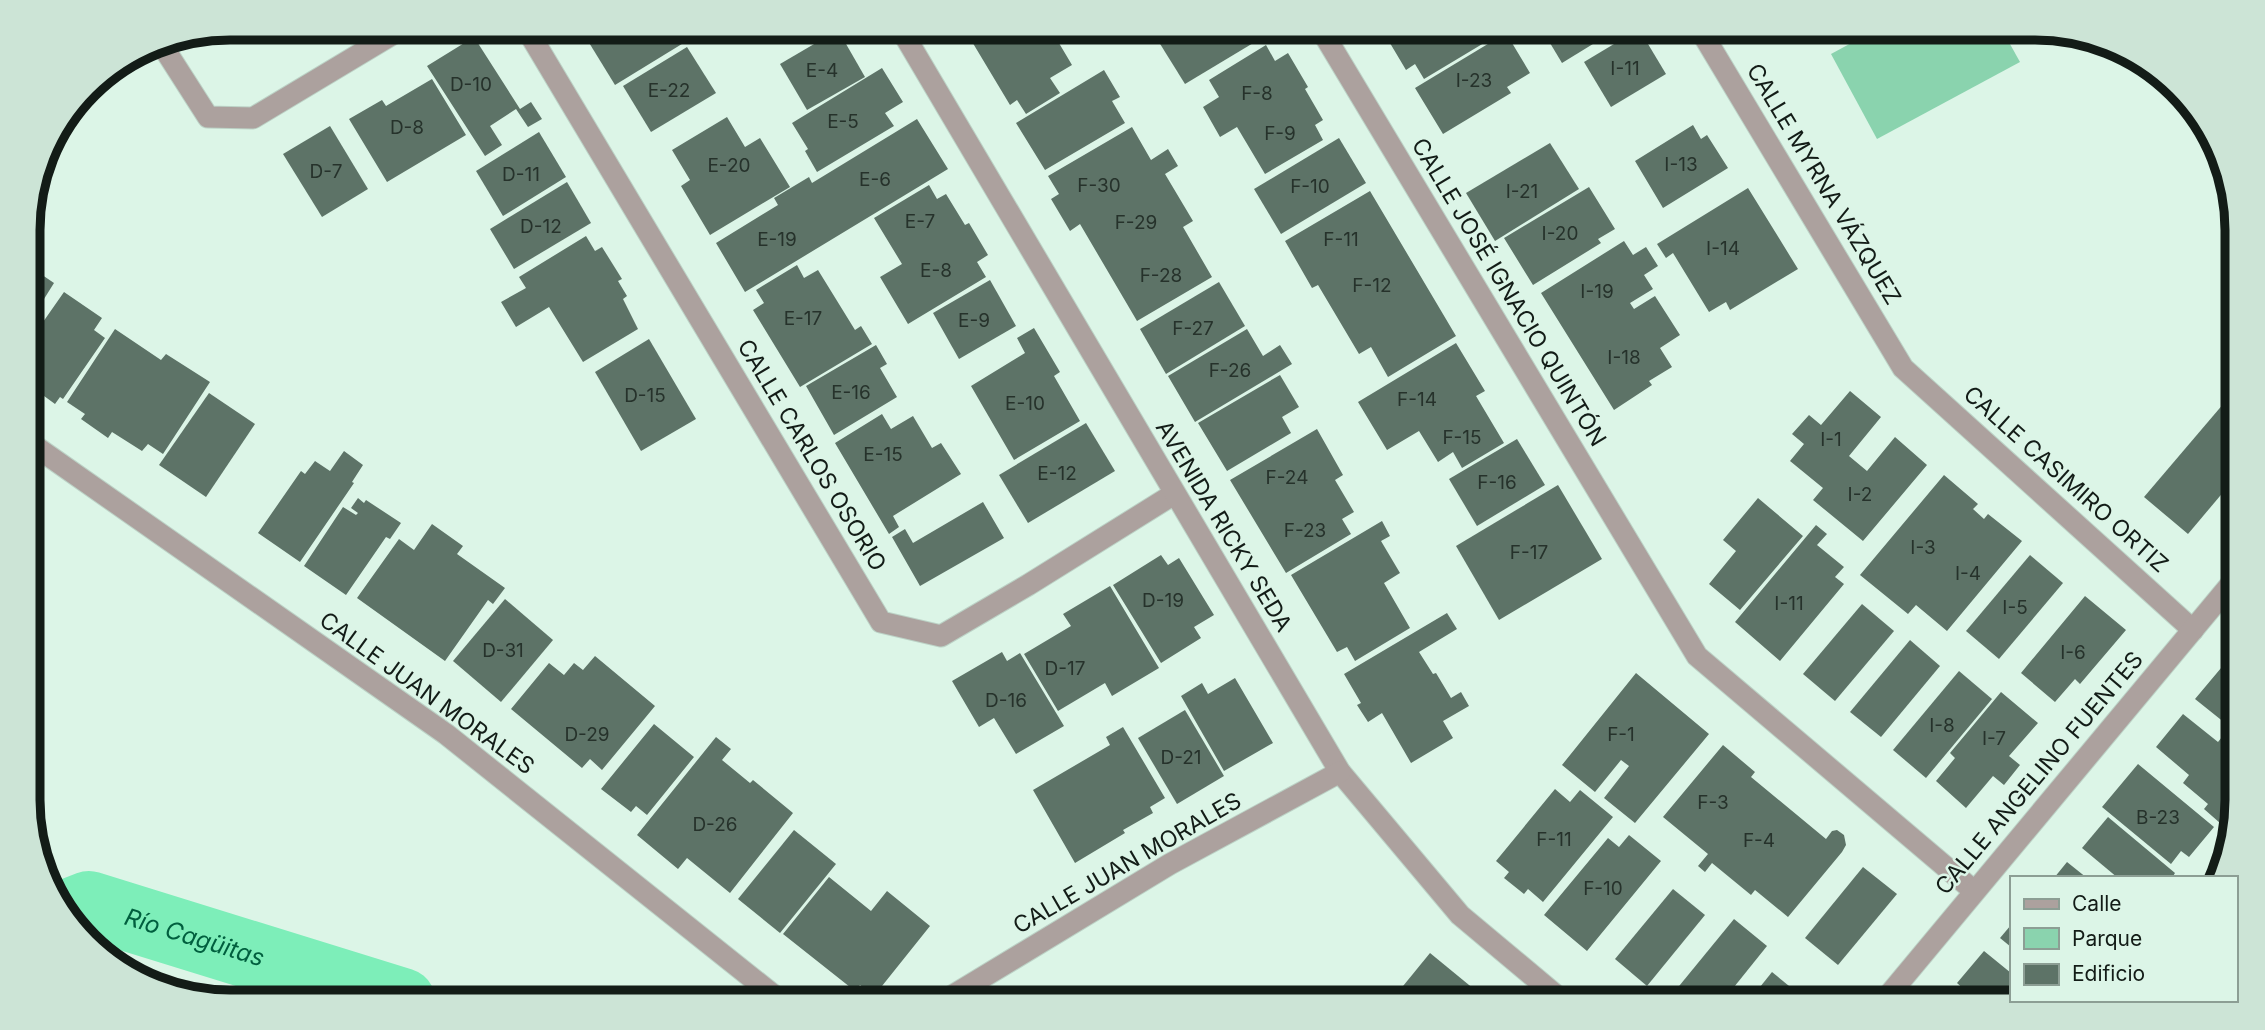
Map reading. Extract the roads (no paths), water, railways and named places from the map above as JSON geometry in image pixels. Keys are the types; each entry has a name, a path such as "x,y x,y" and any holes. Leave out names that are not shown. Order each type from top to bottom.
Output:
{"street":[{"path":"166,51 208,117 253,118 383,40"},
{"name":"CALLE CARLOS OSORIO","path":"533,40 881,622 941,636 1174,494"},
{"name":"AVENIDA RICKY SEDA","path":"907,40 1340,772 1460,915 1549,989"},
{"name":"CALLE JOSÉ IGNACIO QUINTÓN","path":"1327,40 1697,656 1974,891"},
{"name":"CALLE MYRNA VÁZQUEZ","path":"1706,40 1903,368"},
{"name":"CALLE CASIMIRO ORTIZ","path":"1903,368 2193,630"},
{"name":"CALLE JUAN MORALES","path":"41,450 446,734 767,990"},
{"name":"CALLE ANGELINO FUENTES","path":"1894,989 2225,591"},
{"name":"CALLE JUAN MORALES","path":"962,990 1170,864 1340,772"}],"waterway":[{"name":"Río Cagüitas","path":"76,910 89,905 363,990"}]}
